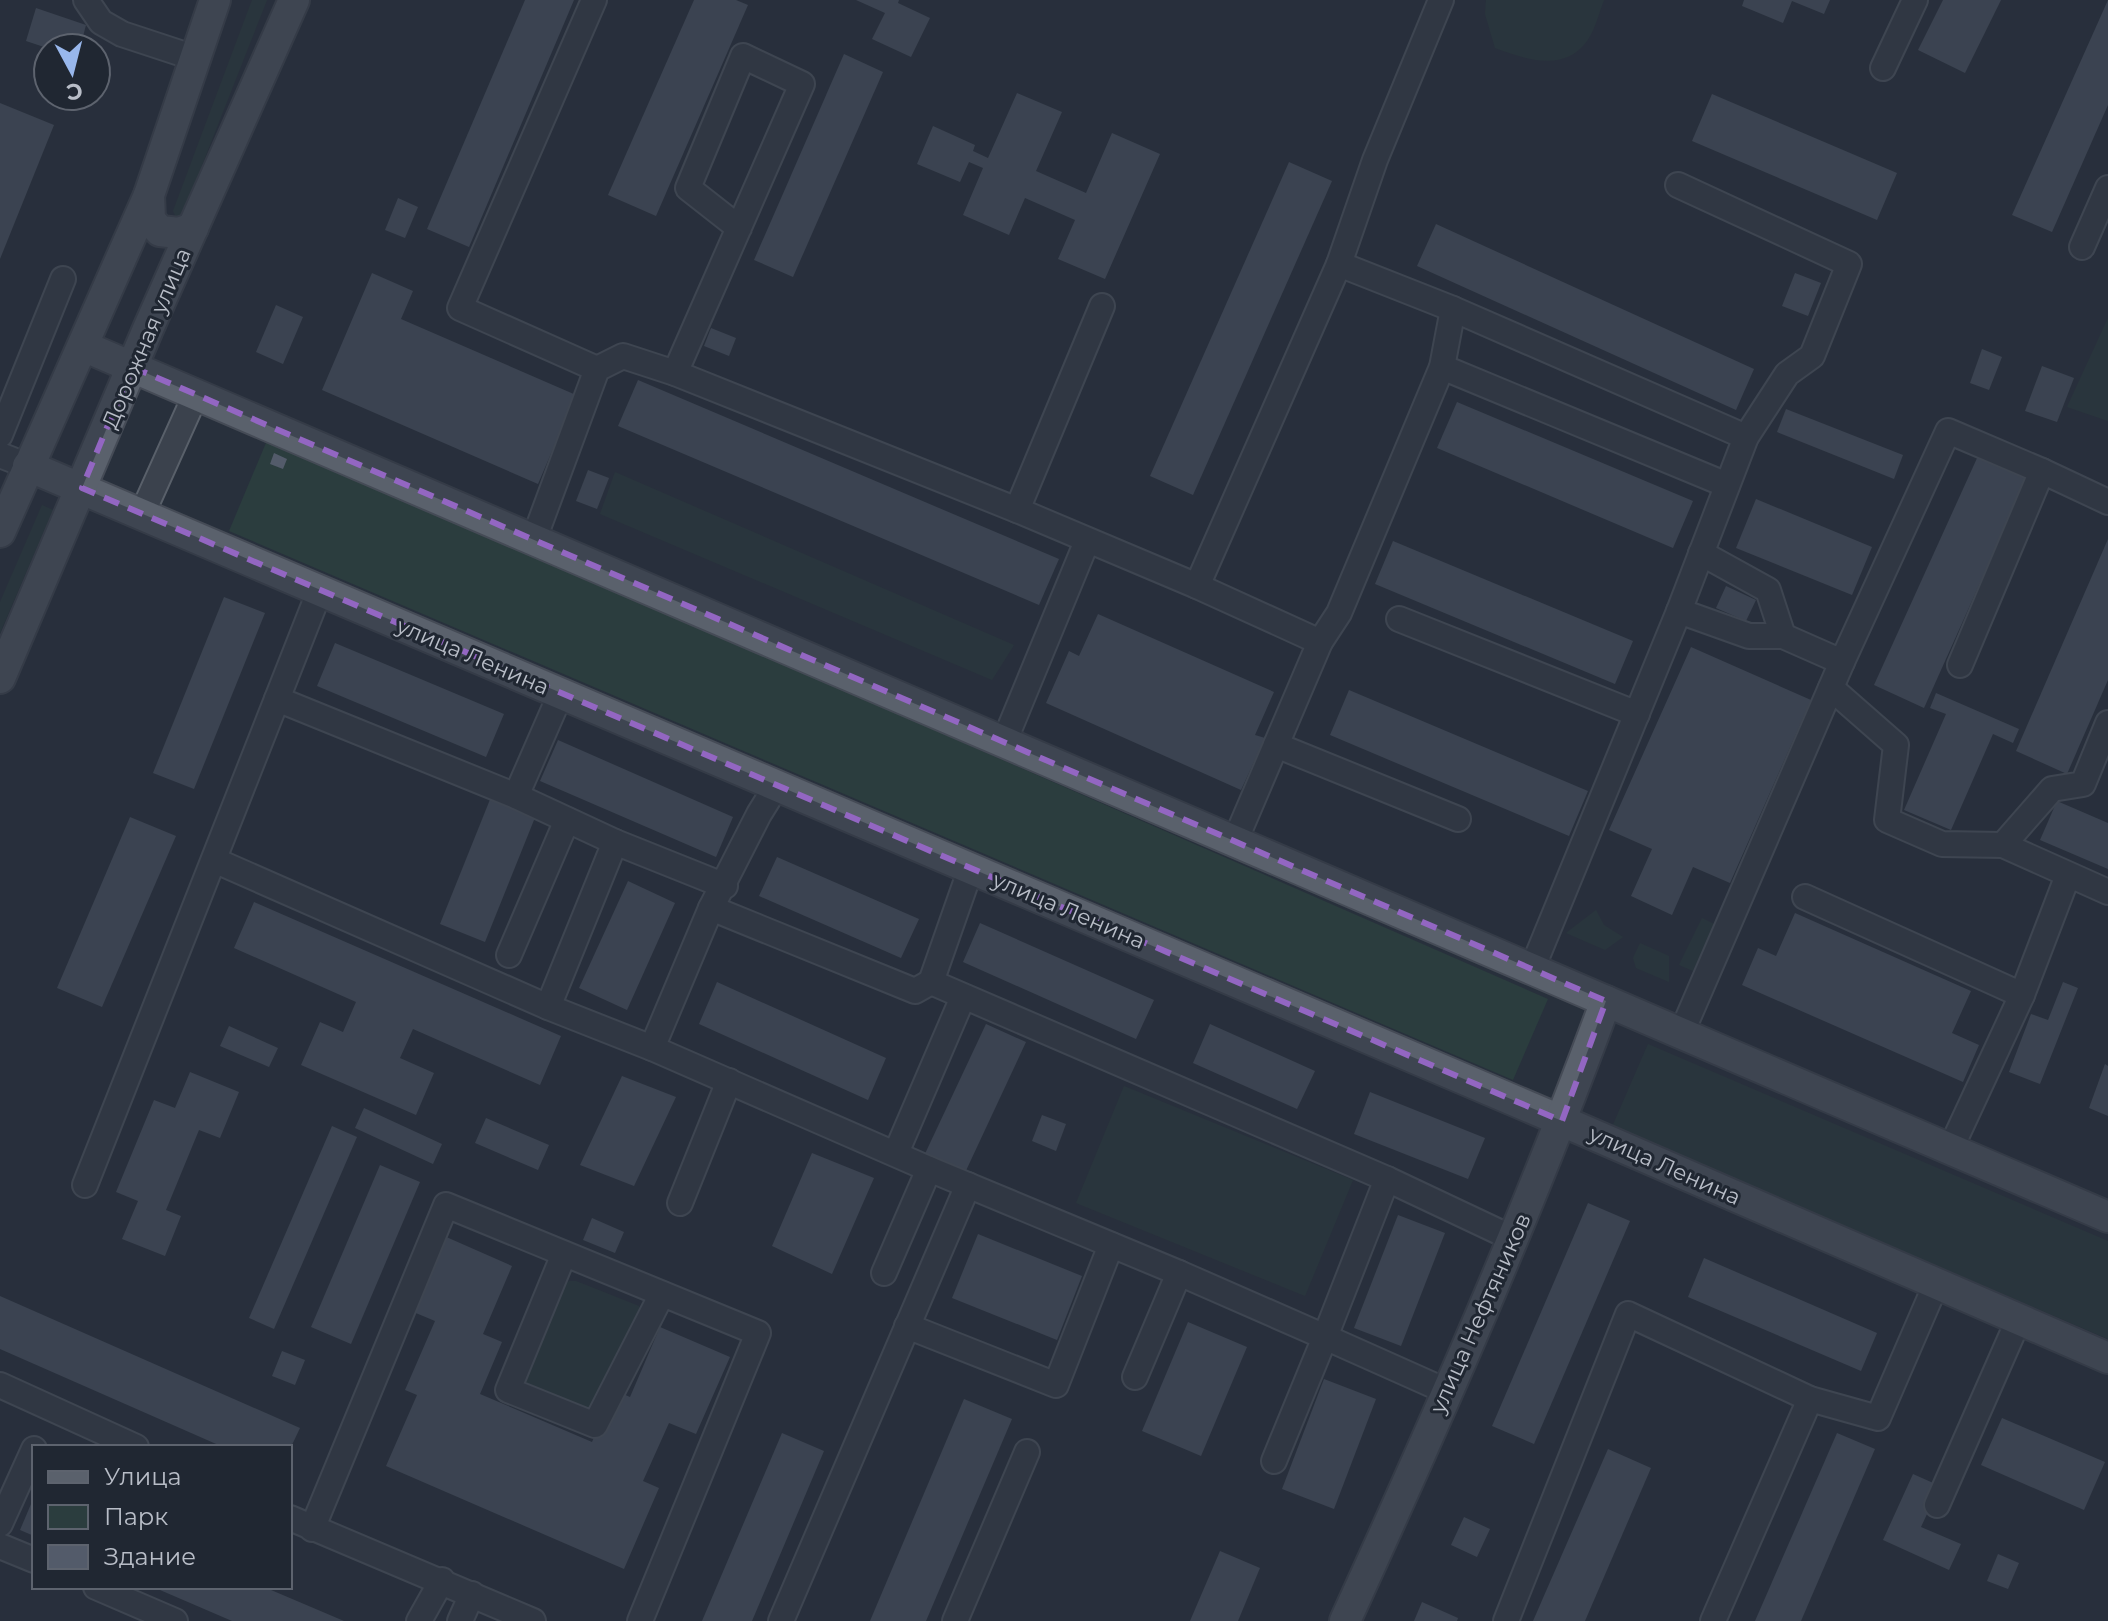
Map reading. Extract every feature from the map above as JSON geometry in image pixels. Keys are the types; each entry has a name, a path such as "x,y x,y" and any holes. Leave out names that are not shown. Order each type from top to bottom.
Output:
{"main road":[{"path":"0,532 149,195 215,0"},
{"name":"Дорожная улица","path":"0,678 132,367 294,0"},
{"path":"149,195 150,220 160,231 179,233 193,228"},
{"path":"83,346 2108,1217"},
{"name":"улица Ленина","path":"28,466 1562,1121 2108,1358"},
{"name":"улица Нефтяников","path":"1345,1621 1514,1239 1606,1001"}],"street":[{"path":"86,0 101,22 122,34 195,58"},
{"path":"594,0 460,308 597,369"},
{"path":"1197,586 1339,264 1375,160 1441,0"},
{"path":"1883,68 1915,0"},
{"path":"675,373 739,228 802,84 743,56 688,188 739,228"},
{"path":"1532,969 1679,611 1746,437 1787,374 1812,356 1849,264 1678,185"},
{"path":"2082,247 2108,188"},
{"path":"1339,264 1453,309 1746,437"},
{"path":"0,435 63,279"},
{"path":"1017,510 1102,306"},
{"path":"1235,841 1320,642 1339,613 1442,367 1453,309"},
{"path":"534,539 597,369 623,356 675,373 1017,510 1320,642"},
{"path":"1442,367 1727,485"},
{"path":"142,514 196,394"},
{"path":"1681,1034 1842,662 1948,431 2108,502"},
{"path":"0,455 28,466"},
{"path":"1960,665 2042,471"},
{"path":"1004,742 1087,541"},
{"path":"1701,553 1768,590 1783,636"},
{"path":"85,1185 320,590"},
{"path":"1679,611 1749,636 1783,636 1842,662"},
{"path":"1399,619 1637,714"},
{"path":"1831,688 1896,745 1887,820 1942,844 2003,845 2108,892"},
{"path":"516,796 561,693"},
{"path":"277,699 516,796 615,842 725,886"},
{"path":"2003,845 2052,789 2083,784 2108,723"},
{"path":"1276,745 1458,819"},
{"path":"652,1048 711,908 777,785"},
{"path":"509,955 567,820"},
{"path":"548,1007 615,842"},
{"path":"214,860 548,1007 652,1048 929,1169 1179,1273 1446,1391"},
{"path":"711,908 915,991 931,982 971,868"},
{"path":"1950,1150 2022,995 2068,875"},
{"path":"1805,897 2022,995"},
{"path":"931,982 1387,1179 1514,1239"},
{"path":"896,1153 963,997"},
{"path":"680,1203 729,1081"},
{"path":"884,1273 929,1169"},
{"path":"1274,1461 1387,1179"},
{"path":"781,1621 968,1185"},
{"path":"312,1529 446,1205 758,1333 640,1621"},
{"path":"907,1326 1056,1385 1111,1245"},
{"path":"564,1254 508,1390 595,1425 662,1294"},
{"path":"1135,1377 1179,1273"},
{"path":"1506,1621 1628,1314 1810,1399 1878,1418 1936,1284"},
{"path":"1937,1505 2018,1321"},
{"path":"0,1385 132,1445"},
{"path":"1713,1621 1810,1399"},
{"path":"35,1445 52,1409"},
{"path":"0,1524 32,1452"},
{"path":"955,1621 1027,1452"},
{"path":"292,1519 533,1621"},
{"path":"0,1546 32,1559"},
{"path":"419,1621 442,1580"},
{"path":"101,1589 175,1621"},
{"path":"460,1621 472,1594"}],"highlighted area":[{"path":"132,367 196,394 1606,1001 1562,1121 1514,1100 82,488"}],"green space":[{"path":"252,0 267,0 182,216 176,217 173,211"},
{"path":"1486,0 1604,0 1592,32 1578,51 1567,57 1544,61 1495,48 1485,14"},
{"path":"2108,318 2108,421 2067,407"},
{"path":"268,438 1548,999 1513,1080 229,531"},
{"path":"615,472 1014,645 992,680 600,514"},
{"path":"42,505 53,510 0,633 0,602"},
{"path":"1596,910 1604,925 1623,937 1605,950 1566,933"},
{"path":"1702,918 1716,925 1693,971 1679,965"},
{"path":"1640,943 1669,956 1669,982 1636,968 1633,958"},
{"path":"1648,1044 2108,1241 2108,1339 1612,1127"},
{"path":"1124,1086 1353,1180 1305,1296 1076,1203"},
{"path":"569,1281 639,1306 642,1318 591,1412 521,1384 557,1292"}],"building":[{"path":"525,0 574,0 469,247 427,229"},
{"path":"694,0 736,0 748,5 656,216 608,195"},
{"path":"856,0 899,0 898,3 930,18 911,57 872,39 885,13"},
{"path":"1744,0 1830,0 1824,14 1792,1 1783,23 1742,6"},
{"path":"1943,0 2001,0 1965,73 1918,50"},
{"path":"2108,0 2108,105 2052,232 2012,215"},
{"path":"36,8 86,25 84,32 32,32 32,43 26,41"},
{"path":"844,54 883,72 793,277 754,260"},
{"path":"1017,93 1062,112 1036,171 1086,193 1112,133 1160,154 1105,279 1058,259 1075,220 1025,198 1009,235 963,215 983,168 969,162 960,182 917,164 933,126 975,145 973,151 988,158"},
{"path":"1712,94 1897,173 1877,220 1692,141"},
{"path":"0,103 54,125 0,259"},
{"path":"1289,162 1332,181 1193,495 1150,476"},
{"path":"398,198 418,207 405,238 385,230"},
{"path":"1436,224 1754,369 1736,410 1417,266"},
{"path":"372,273 413,291 401,319 576,395 538,484 322,390"},
{"path":"1795,273 1821,283 1808,316 1782,306"},
{"path":"276,305 303,317 283,364 256,352"},
{"path":"711,328 736,338 729,356 704,346"},
{"path":"1982,349 2002,357 1989,390 1970,383"},
{"path":"2042,366 2074,378 2057,422 2025,411"},
{"path":"638,380 1059,559 1039,605 618,426"},
{"path":"1457,402 1693,501 1673,548 1437,448"},
{"path":"1786,409 1903,455 1894,479 1777,432"},
{"path":"274,453 287,459 283,469 270,464"},
{"path":"1978,456 2027,478 1924,708 1874,685"},
{"path":"588,470 609,478 597,509 576,501"},
{"path":"1756,499 1872,547 1852,595 1736,548"},
{"path":"2108,539 2108,680 2067,774 2016,751"},
{"path":"1393,541 1633,641 1615,684 1375,584"},
{"path":"1726,586 1756,600 1746,621 1716,608"},
{"path":"224,597 265,613 194,789 153,773"},
{"path":"1098,614 1274,692 1255,735 1265,738 1241,790 1046,703 1069,651 1079,656"},
{"path":"335,643 504,714 486,757 317,686"},
{"path":"1691,647 1811,700 1730,883 1693,867 1672,915 1631,896 1652,849 1609,830"},
{"path":"1349,690 1588,791 1569,836 1330,735"},
{"path":"1936,693 2019,729 2013,743 1993,734 1951,830 1904,810 1946,714 1930,708"},
{"path":"558,740 733,817 716,857 540,781"},
{"path":"491,797 536,815 485,942 440,924"},
{"path":"2057,801 2108,823 2108,869 2040,840"},
{"path":"130,817 176,836 102,1007 57,988"},
{"path":"777,857 919,919 901,958 759,896"},
{"path":"628,881 675,903 627,1010 579,988"},
{"path":"254,902 561,1036 540,1085 413,1029 400,1058 434,1073 416,1115 301,1065 320,1022 343,1032 356,1002 234,948"},
{"path":"1795,913 1971,991 1952,1033 1979,1045 1963,1082 1742,985 1758,948 1776,956"},
{"path":"980,923 1154,1000 1136,1039 963,962"},
{"path":"717,982 886,1058 868,1100 699,1024"},
{"path":"2063,982 2078,988 2040,1084 2009,1072 2031,1014 2048,1020"},
{"path":"986,1024 1026,1042 963,1177 923,1158"},
{"path":"1210,1024 1315,1071 1297,1109 1193,1063"},
{"path":"229,1026 278,1048 269,1067 220,1046"},
{"path":"2105,1064 2108,1066 2108,1116 2089,1108"},
{"path":"190,1072 239,1092 220,1138 199,1130 166,1210 181,1216 165,1256 122,1239 138,1201 116,1192 154,1100 175,1108"},
{"path":"622,1076 676,1097 634,1186 580,1165"},
{"path":"1370,1092 1485,1138 1468,1179 1354,1134"},
{"path":"364,1108 442,1144 433,1164 355,1128"},
{"path":"1042,1115 1066,1124 1056,1151 1032,1141"},
{"path":"486,1118 549,1145 538,1170 475,1143"},
{"path":"332,1126 357,1137 274,1329 249,1318"},
{"path":"812,1153 874,1178 832,1274 772,1246"},
{"path":"380,1165 420,1182 351,1344 311,1327"},
{"path":"1588,1203 1630,1221 1534,1444 1492,1426"},
{"path":"1398,1215 1445,1233 1401,1346 1354,1328"},
{"path":"592,1218 624,1232 615,1253 583,1240"},
{"path":"978,1234 1082,1276 1057,1340 952,1298"},
{"path":"444,1236 512,1266 483,1334 502,1342 480,1394 592,1442 614,1390 630,1397 660,1327 730,1357 696,1434 669,1423 643,1481 659,1488 624,1569 386,1466 417,1395 405,1390 435,1321 411,1311"},
{"path":"1704,1258 1877,1333 1861,1371 1688,1297"},
{"path":"0,1296 300,1428 292,1445 218,1445 0,1349"},
{"path":"1188,1322 1247,1347 1201,1456 1142,1431"},
{"path":"282,1351 305,1360 295,1385 272,1376"},
{"path":"1324,1379 1376,1399 1334,1509 1282,1489"},
{"path":"964,1399 1012,1419 926,1621 870,1621"},
{"path":"2002,1418 2105,1462 2084,1510 1981,1465"},
{"path":"782,1433 824,1451 752,1621 702,1621"},
{"path":"1837,1433 1875,1449 1801,1621 1755,1621"},
{"path":"1608,1449 1651,1468 1585,1621 1533,1621"},
{"path":"1913,1474 1940,1486 1921,1527 1961,1544 1949,1570 1883,1540"},
{"path":"32,1502 32,1535 20,1530"},
{"path":"1464,1517 1490,1529 1477,1557 1451,1545"},
{"path":"1220,1551 1260,1568 1238,1621 1190,1621"},
{"path":"1998,1554 2019,1563 2008,1589 1987,1581"},
{"path":"158,1589 269,1589 344,1621 232,1621"},
{"path":"1422,1602 1458,1618 1457,1621 1414,1621"}]}
